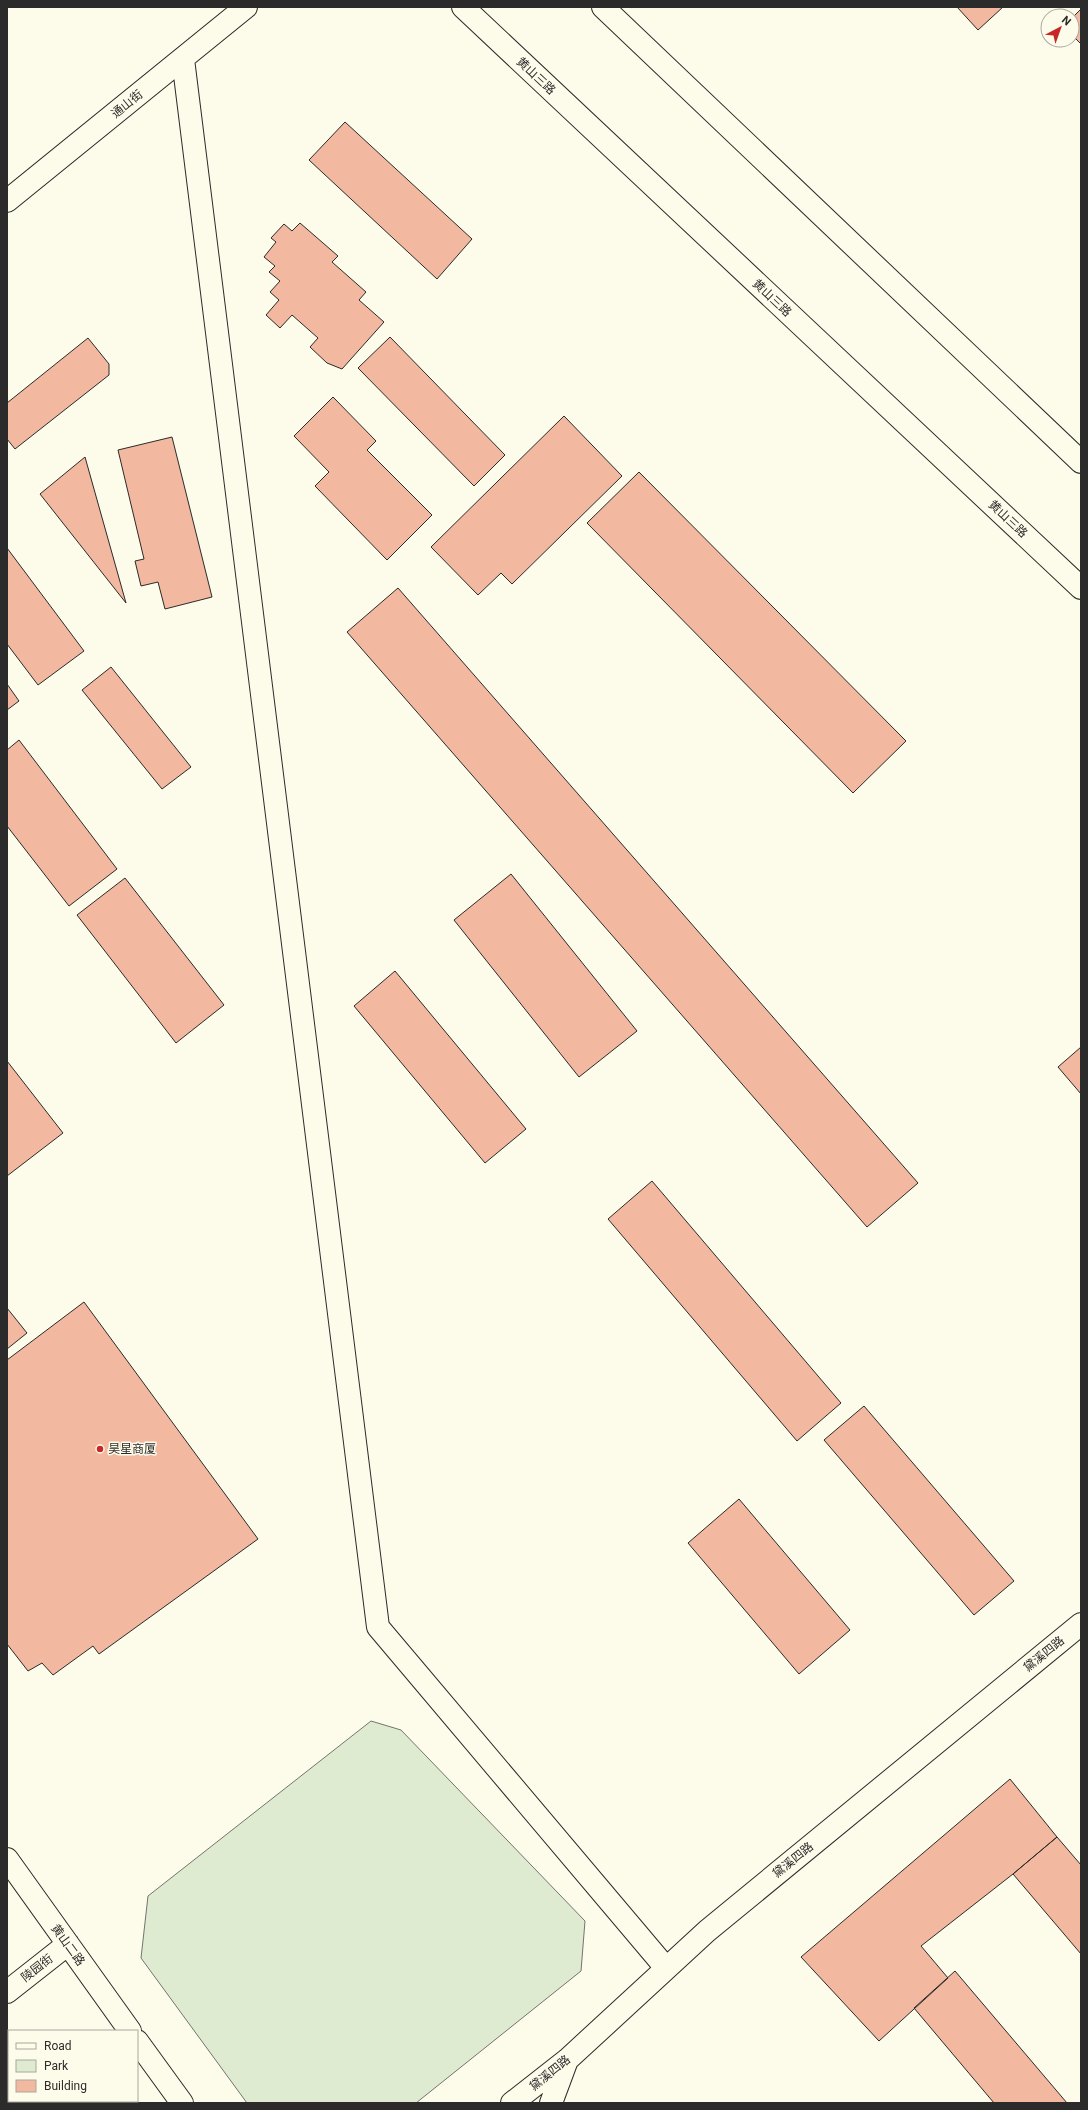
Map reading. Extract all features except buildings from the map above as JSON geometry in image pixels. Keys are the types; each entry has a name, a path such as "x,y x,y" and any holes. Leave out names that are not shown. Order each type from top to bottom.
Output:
{"street":[{"name":"通山街","path":"7,201 246,7"},
{"name":"黄山三路","path":"463,7 1081,588"},
{"path":"603,7 1081,462"},
{"path":"183,59 378,1627 666,1968"},
{"name":"黛溪四路","path":"512,2103 567,2060 707,1931 1081,1624"},
{"name":"黄山二路","path":"7,1859 129,2030"},
{"name":"陵园街","path":"7,1992 68,1944"},
{"path":"138,2041 182,2103"},
{"path":"552,2103 567,2060"}],"green space":[{"path":"371,1721 401,1730 585,1921 581,1971 416,2103 247,2103 141,1958 148,1896"}],"place":[{"name":"昊星商厦","path":"100,1449"}]}
